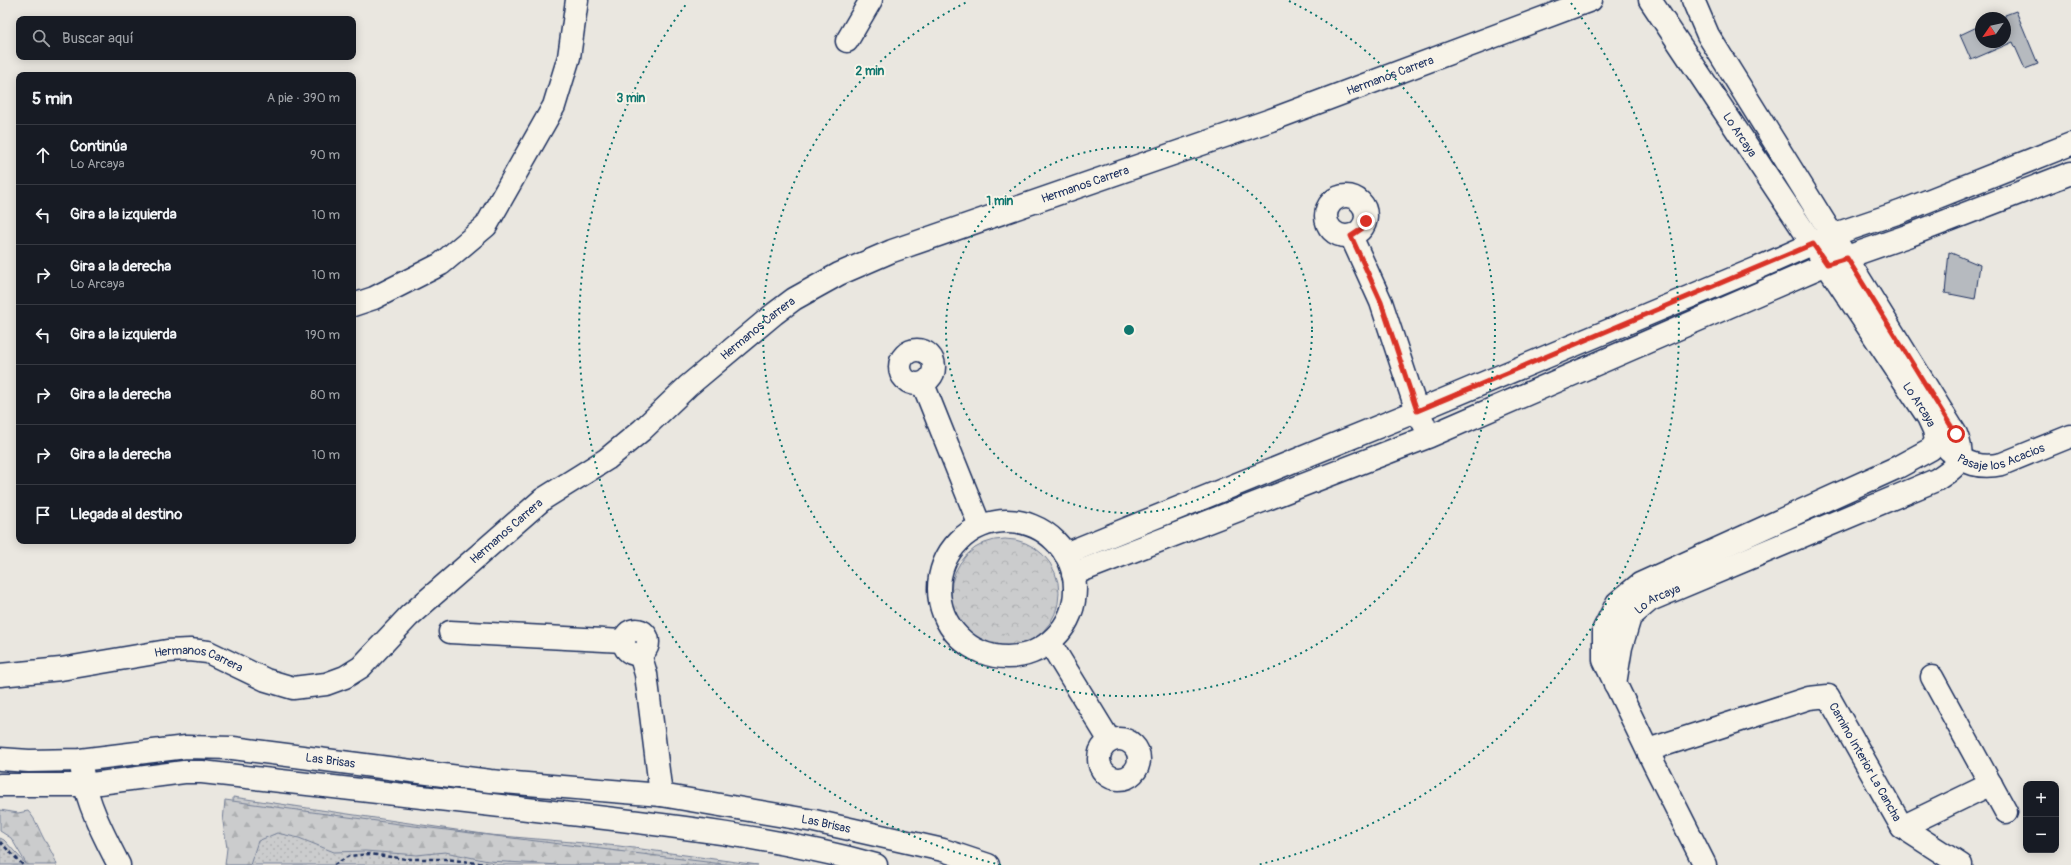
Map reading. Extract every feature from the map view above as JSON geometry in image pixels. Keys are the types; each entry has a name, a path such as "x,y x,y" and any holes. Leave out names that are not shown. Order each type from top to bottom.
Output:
{"street":[{"path":"356,304 374,298 441,264 486,226 554,106 569,57 577,0"},
{"path":"847,41 871,0"},
{"name":"Hermanos Carrera","path":"0,675 61,669 168,650 190,650 208,652 266,680 293,688 326,684 345,677 361,667 409,616 543,499 607,459 766,321 794,299 822,283 892,251 1271,120 1591,0"},
{"name":"Lo Arcaya","path":"1650,0 1725,112 1823,239"},
{"name":"Lo Arcaya","path":"1614,684 1621,647 1630,617 1650,600 1936,480 1953,468 1960,460 1961,448 1956,434 1823,239 1748,101 1708,36 1693,0"},
{"path":"1725,112 1748,101"},
{"path":"1065,554 1417,411 1823,239 1900,212 2071,144"},
{"path":"1073,574 1430,436 1837,261 2071,173"},
{"path":"1351,236 1381,302 1417,411 1430,436"},
{"name":"Lo Arcaya","path":"1705,865 1614,684 1604,660 1604,629 1617,603 1640,584 1898,467 1931,449 1936,440 1934,430 1928,417 1837,261"},
{"path":"923,384 980,526"},
{"name":"Pasaje los Acacios","path":"1936,440 1960,460 1974,466 1992,466 2071,436"},
{"path":"1003,521 1028,524 1049,536 1065,554 1073,574 1075,599 1066,623 1050,643 1030,654 1007,658 991,656 984,654 963,642 948,625 939,603 939,580 946,557 960,539 980,526 1003,521"},
{"path":"450,632 623,641 625,650 635,655 640,654 646,674 661,795 671,808 671,826"},
{"path":"1050,643 1110,741"},
{"path":"1932,677 2006,812"},
{"name":"Camino Interior La Cancha","path":"1648,750 1809,698 1828,696 1902,827 1961,865"},
{"name":"Las Brisas","path":"0,759 80,760 186,748 233,748 490,781 661,795 814,821 943,850 988,865"},
{"path":"80,760 84,786 105,838 119,865"},
{"name":"Las Brisas","path":"0,785 84,786 184,772 202,772 671,826 838,855 876,865"},
{"path":"1902,827 1991,784"},
{"path":"646,823 648,804 661,795"}],"path":[{"path":"0,842 23,865"},
{"path":"334,865 349,856 370,854 406,859 446,859 493,865"}],"green space":[{"path":"1005,539 1026,543 1043,555 1055,572 1059,593 1055,614 1043,631 1026,643 1005,647 984,643 967,631 955,614 951,593 955,572 967,555 984,543"},
{"path":"233,797 490,835 619,846 758,865 229,865 235,851"},
{"path":"225,800 406,825 731,865 560,865 488,861 445,852 417,855 365,851 334,852 299,838 277,833 258,841 250,865 225,865 227,848 223,822"},
{"path":"0,810 18,813 28,811 35,821 57,865 27,865 11,838 0,831"},
{"path":"0,838 4,840 27,865 0,865"}],"building":[{"path":"2016,11 2038,64 2025,69 2013,42 2011,43 2011,13"},
{"path":"1975,28 1975,48 1999,48 1971,60 1960,35"},
{"path":"1949,252 1980,265 1975,299 1945,293"}],"route":[{"path":"1366,221 1363,228 1358,233 1351,236 1381,302 1417,411 1813,244 1827,264 1847,258 1956,434"}]}
